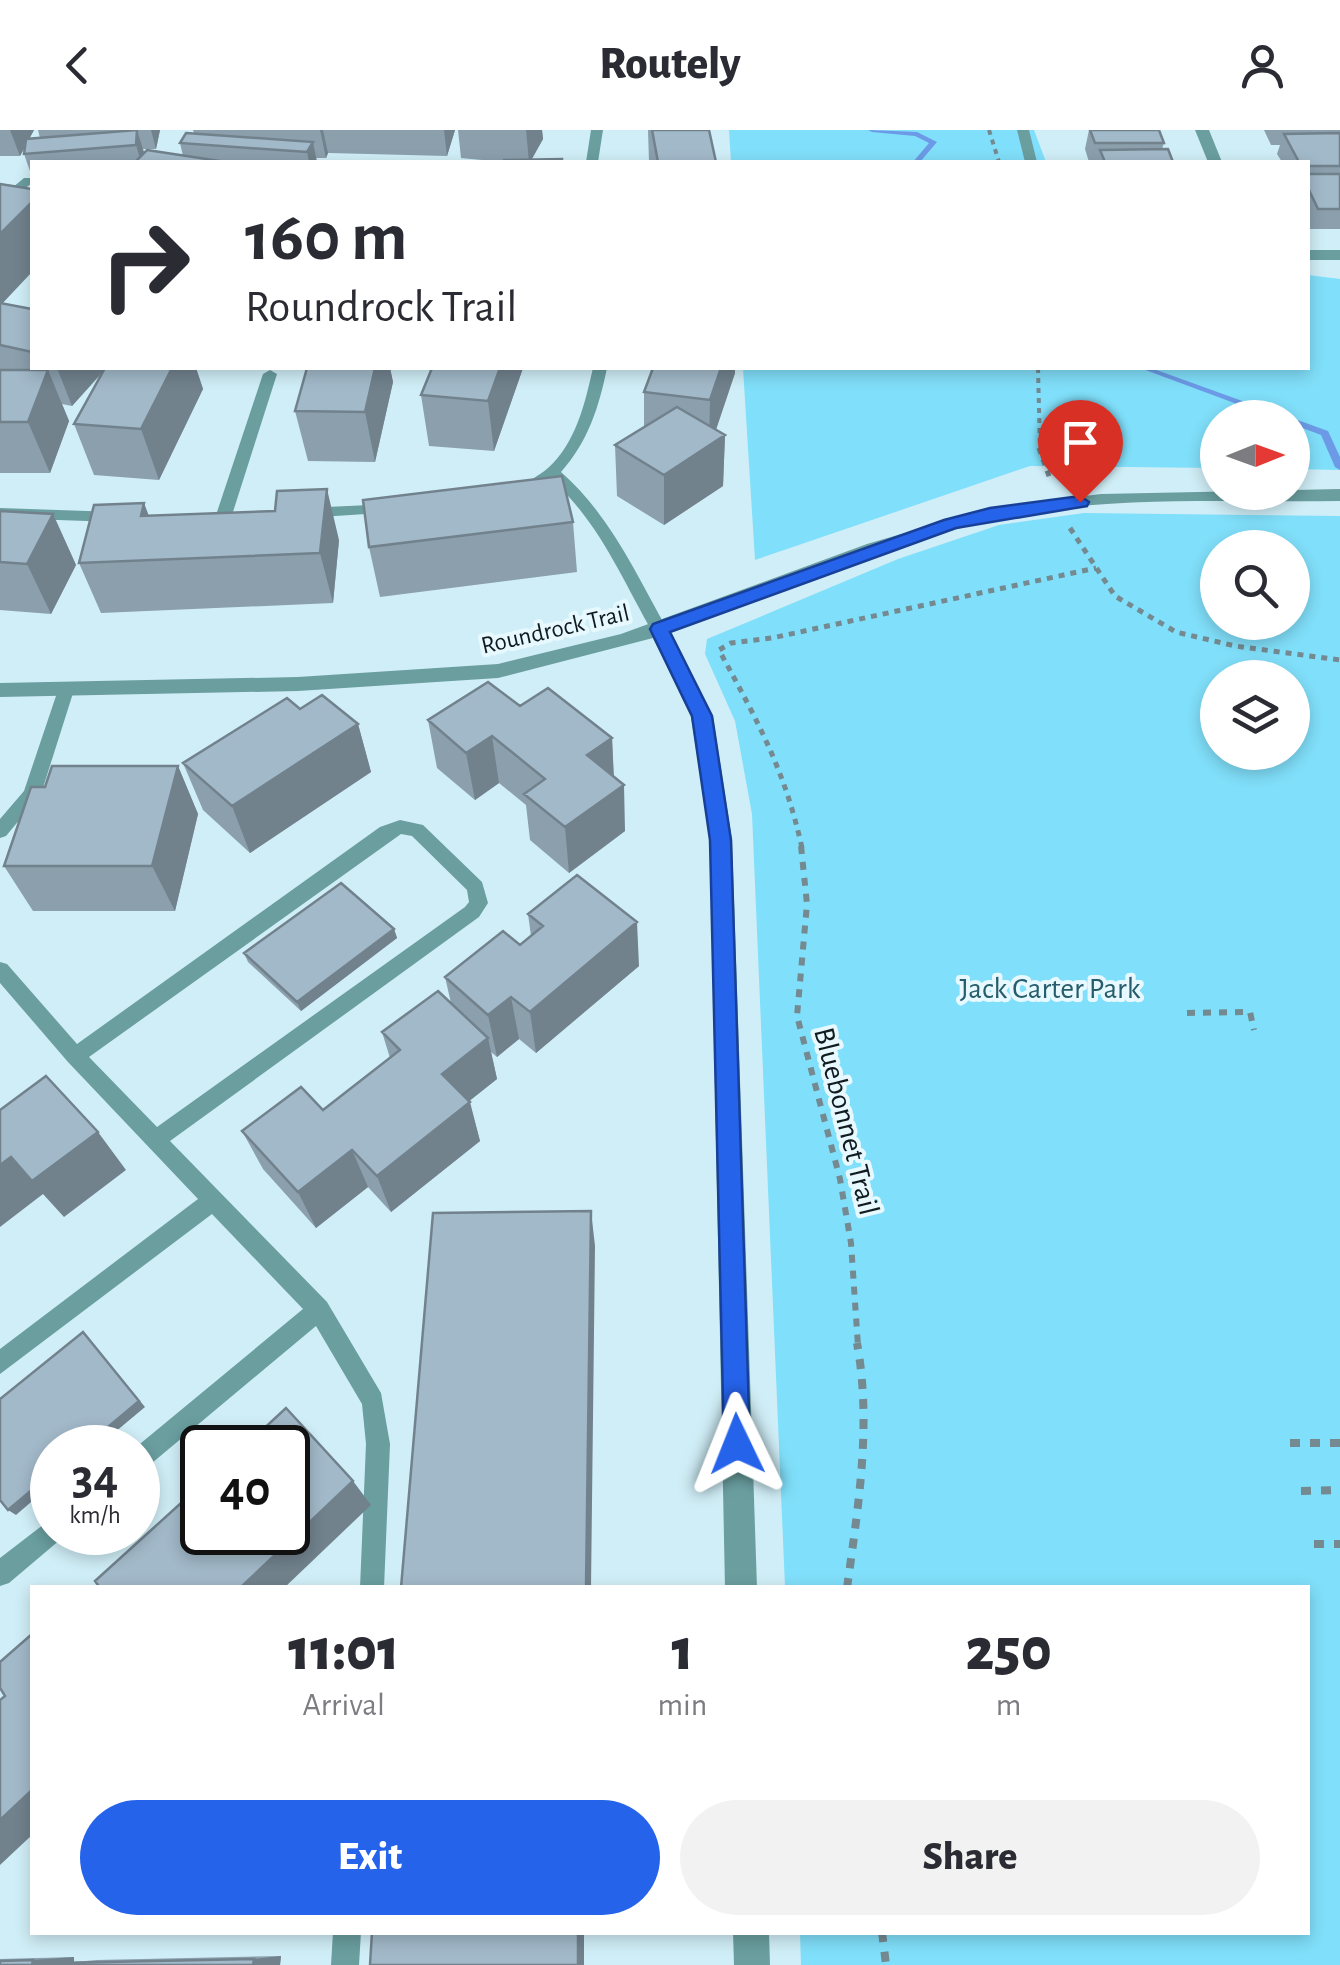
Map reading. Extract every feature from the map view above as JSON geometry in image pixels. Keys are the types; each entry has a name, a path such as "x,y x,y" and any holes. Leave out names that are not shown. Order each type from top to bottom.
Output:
{"street":[{"path":"1202,130 1215,160"},
{"path":"1310,255 1340,255"},
{"name":"Roundrock Trail","path":"0,690 298,684 498,671 566,657 659,629 874,548 990,514 1101,500 1340,496"},
{"path":"659,629 702,716 721,840 741,1585"},
{"path":"751,1935 752,1965"}],"lane":[{"path":"592,160 597,130"},
{"path":"1023,130 1031,160"},
{"path":"0,180 30,181"},
{"path":"0,204 30,181"},
{"path":"511,493 528,489 554,473 578,442 593,404 600,370"},
{"path":"224,515 270,374"},
{"path":"554,473 573,489 609,542 659,629"},
{"path":"294,514 405,508"},
{"path":"0,513 127,517"},
{"path":"205,516 242,515"},
{"path":"0,831 32,794 66,690"},
{"path":"75,1056 386,832 400,826 417,830 475,887 479,903 472,912 154,1140"},
{"path":"0,970 154,1140 320,1310 372,1401 378,1444 372,1585"},
{"path":"0,1363 214,1200"},
{"path":"160,1442 320,1310"},
{"path":"0,1574 30,1549"},
{"path":"345,1965 347,1935"}],"path":[{"path":"989,130 997,160"},
{"path":"1038,370 1038,444 1052,484"},
{"path":"1068,522 1115,596 1176,632 1235,646 1340,660"},
{"name":"Bluebonnet Trail","path":"847,1585 864,1457 862,1368 856,1335 851,1244 840,1180 796,1016 807,904 803,855 792,798 772,746 719,650 731,643 772,638 1096,568"},
{"path":"1187,1013 1250,1012 1254,1030"},
{"path":"1290,1442 1340,1443"},
{"path":"1301,1491 1340,1490"},
{"path":"1314,1544 1340,1544"},
{"path":"882,1935 886,1965"}],"green space":[{"path":"729,130 1034,130 1045,160 731,160"},
{"path":"1310,275 1340,279 1340,470 1310,469 1310,400 1200,400 1200,468 1030,466 755,560 743,370 1310,370"},
{"name":"Jack Carter Park","path":"1084,513 1340,516 1340,1965 801,1965 800,1935 1310,1935 1310,1585 785,1585 752,814 735,721 705,654 707,639 898,559 999,525"}],"building":[{"path":"137,130 136,145 24,154 26,139"},
{"path":"652,130 709,130 716,160 658,160"},
{"path":"1090,130 1159,130 1164,143 1095,143"},
{"path":"186,133 313,142 307,152 180,143"},
{"path":"1340,133 1340,166 1310,166 1310,160 1298,160 1284,134"},
{"path":"1168,149 1172,160 1104,160 1100,150"},
{"path":"147,150 213,160 137,160"},
{"path":"1310,174 1340,174 1340,209 1318,209 1310,192"},
{"path":"0,184 30,189 30,204 0,234"},
{"path":"0,303 30,309 30,352 0,345"},
{"path":"0,370 48,370 28,422 0,422"},
{"path":"104,370 171,370 141,429 74,424"},
{"path":"306,370 375,370 365,412 295,411"},
{"path":"431,370 499,370 488,401 421,395"},
{"path":"652,370 720,370 710,400 644,392"},
{"path":"677,407 725,435 664,475 615,445"},
{"path":"562,476 573,522 369,547 363,500"},
{"path":"327,489 320,553 79,563 94,505 144,503 141,516 275,511 277,491"},
{"path":"0,511 53,514 27,564 0,562"},
{"path":"488,682 520,706 548,688 612,738 587,755 624,785 565,827 524,794 545,779 492,736 466,753 428,720"},
{"path":"322,695 358,724 232,806 183,763 287,698 300,709"},
{"path":"52,766 178,766 152,866 4,866 31,787 45,787"},
{"path":"577,875 637,922 530,1012 511,997 488,1015 445,977 503,931 520,945 543,926 528,914"},
{"path":"341,883 394,929 297,1002 244,953"},
{"path":"438,991 488,1038 442,1074 470,1102 377,1176 352,1150 298,1192 242,1131 301,1087 323,1110 400,1050 382,1032"},
{"path":"46,1076 98,1132 32,1181 11,1157 0,1165 0,1110"},
{"path":"591,1211 586,1585 401,1585 433,1213"},
{"path":"83,1332 139,1401 110,1425 30,1425 30,1492 8,1510 0,1500 0,1399"},
{"path":"286,1408 302,1425 268,1425"},
{"path":"310,1434 353,1481 310,1522"},
{"path":"180,1504 180,1555 275,1555 243,1585 98,1585 95,1581 124,1555 160,1555 160,1522"},
{"path":"30,1636 30,1792 0,1820 0,1700 5,1696 0,1688 0,1662"},
{"path":"372,1935 578,1935 578,1965 370,1965"},
{"path":"254,1959 253,1965 57,1965 57,1963"},
{"path":"33,1960 32,1965 0,1965 0,1961"}],"waterway":[{"path":"872,130 917,134 933,142 918,160"},
{"path":"1150,370 1234,400"},
{"path":"1310,428 1325,433 1340,467"}],"route":[{"path":"737,1444 721,840 702,716 659,629 874,548 950,524 990,514 1080,502"}]}
